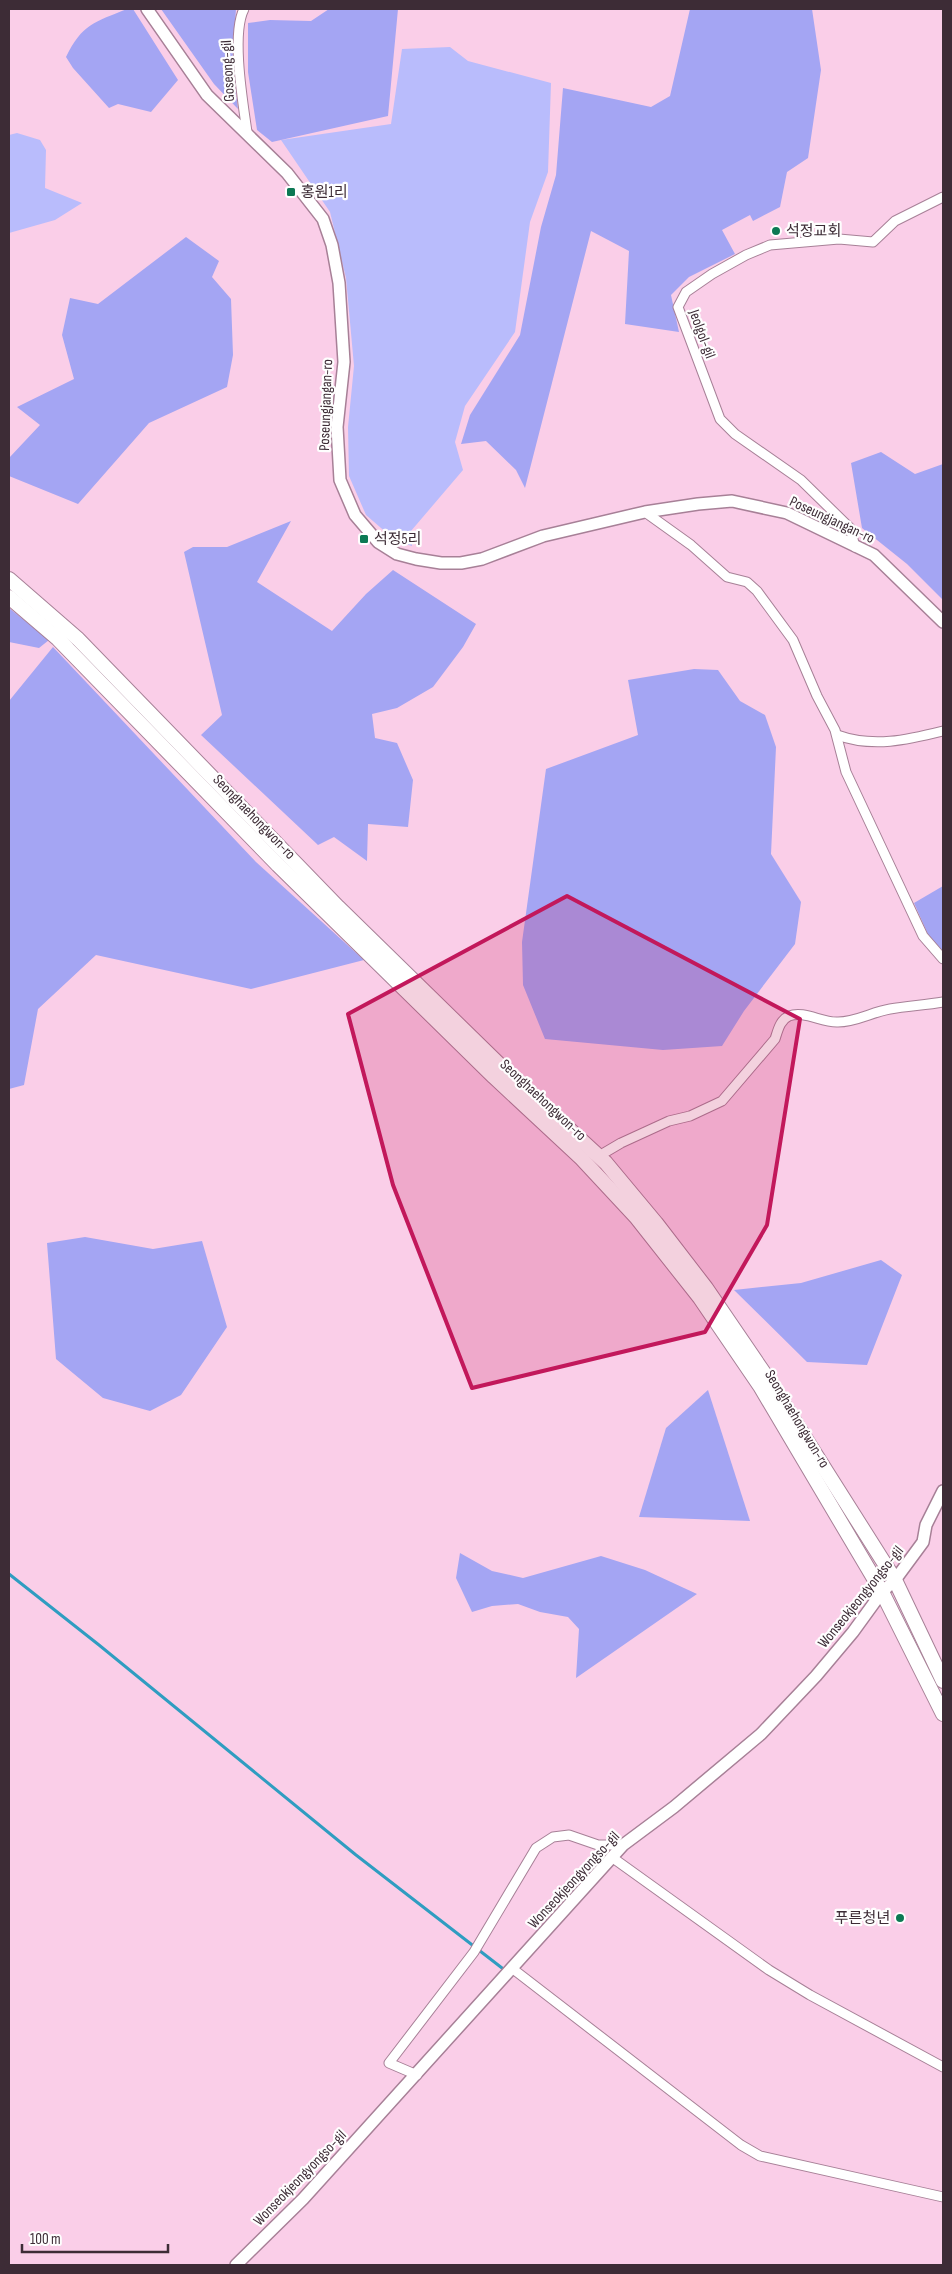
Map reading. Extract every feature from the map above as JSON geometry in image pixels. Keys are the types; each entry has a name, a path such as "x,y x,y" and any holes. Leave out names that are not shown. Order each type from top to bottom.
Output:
{"main road":[{"name":"Seonghaehongwon-ro","path":"9,580 78,639 338,907 509,1074 606,1163 706,1288 769,1381 895,1580 943,1681"},
{"name":"Seonghaehongwon-ro","path":"9,597 58,639 278,865 494,1077 582,1159 636,1217 700,1298 760,1386 882,1592 943,1714"}],"street":[{"name":"Poseungjangan-ro","path":"147,9 207,95 287,173 323,220 332,245 339,283 344,362 338,428 340,480 355,515 378,542 397,554 416,559 441,563 460,563 482,559 542,536 645,512 732,501 788,513 874,555 943,622"},
{"name":"Goseong-gil","path":"244,9 240,16 238,68 247,132"},
{"name":"Jeolgol-gil","path":"855,547 850,528 801,480 735,434 720,419 678,307 686,292 746,255 770,245 839,239 873,242 895,221 943,197"},
{"path":"645,512 691,545 727,576 747,582 793,640 836,735 846,772 923,936 943,959"},
{"path":"836,735 856,742 888,742 943,731"},
{"path":"604,1153 669,1121 690,1116 722,1101 775,1039 779,1026 785,1018 792,1015 803,1016 836,1023 851,1021 889,1009 943,1002"},
{"name":"Wonseokjeongyongso-gil","path":"236,2265 303,2199 623,1846 674,1807 761,1734 816,1676 853,1632 882,1592 895,1580 923,1542 926,1525 943,1491"},
{"path":"417,2075 389,2063 474,1952 536,1848 554,1837 569,1835 598,1845 623,1846"},
{"path":"613,1858 769,1970 810,1995 943,2067"},
{"path":"513,1969 741,2145 760,2156 943,2197"}],"highlighted area":[{"path":"567,896 800,1019 767,1225 705,1332 472,1388 393,1185 348,1014"}],"shaded area":[{"path":"127,9 133,9 178,80 151,112 118,104 109,108 73,68 66,57 78,37 90,26"},
{"path":"161,9 236,9 232,67 238,109 214,84"},
{"path":"329,9 398,9 388,116 272,142 257,130 248,72 248,23 270,20 311,21"},
{"path":"690,9 812,9 821,70 808,158 787,172 780,207 753,221 750,215 722,230 735,254 689,277 671,295 679,332 625,324 629,251 591,231 525,488 516,470 486,441 461,444 470,415 520,335 541,227 556,175 563,88 651,107 670,96"},
{"path":"450,47 468,61 551,83 548,172 530,222 515,332 465,406 455,442 463,470 411,531 412,546 396,541 366,515 349,476 348,427 354,366 346,278 330,212 281,140 391,124 402,49"},
{"path":"17,133 40,140 46,150 45,188 82,203 55,220 9,233 9,135"},
{"path":"186,237 219,261 212,277 231,299 233,355 227,387 149,423 78,504 9,476 9,458 40,425 17,407 74,379 62,335 70,298 98,304"},
{"path":"881,452 915,474 943,464 943,600 907,564 862,528 851,463"},
{"path":"291,521 257,582 332,631 366,594 393,570 476,624 463,647 433,687 397,708 372,714 375,738 397,743 413,780 408,827 368,824 367,861 334,837 318,845 201,735 222,715 184,552 193,547 227,547"},
{"path":"9,608 49,640 39,648 9,642"},
{"path":"53,647 256,862 364,960 251,989 96,955 38,1009 24,1085 9,1089 9,701"},
{"path":"694,669 718,670 740,701 765,715 776,747 771,854 801,902 795,944 744,1011 722,1046 663,1050 545,1039 523,985 522,942 546,769 638,735 628,680"},
{"path":"943,886 943,954 934,948 914,903"},
{"path":"85,1237 153,1249 202,1241 227,1327 181,1395 150,1411 103,1398 56,1359 47,1243"},
{"path":"881,1260 902,1275 867,1365 807,1362 734,1290 801,1283"},
{"path":"708,1390 750,1521 639,1517 666,1428"},
{"path":"460,1553 492,1571 523,1578 601,1556 645,1570 697,1594 576,1678 579,1629 568,1617 540,1612 518,1604 492,1606 472,1612 456,1578"}],"waterway":[{"path":"9,1574 356,1855 502,1968"}],"place":[{"name":"홍원1리","path":"291,192"},
{"name":"석정교회","path":"776,231"},
{"name":"석정5리","path":"364,539"},
{"name":"푸른청년","path":"900,1918"}]}
